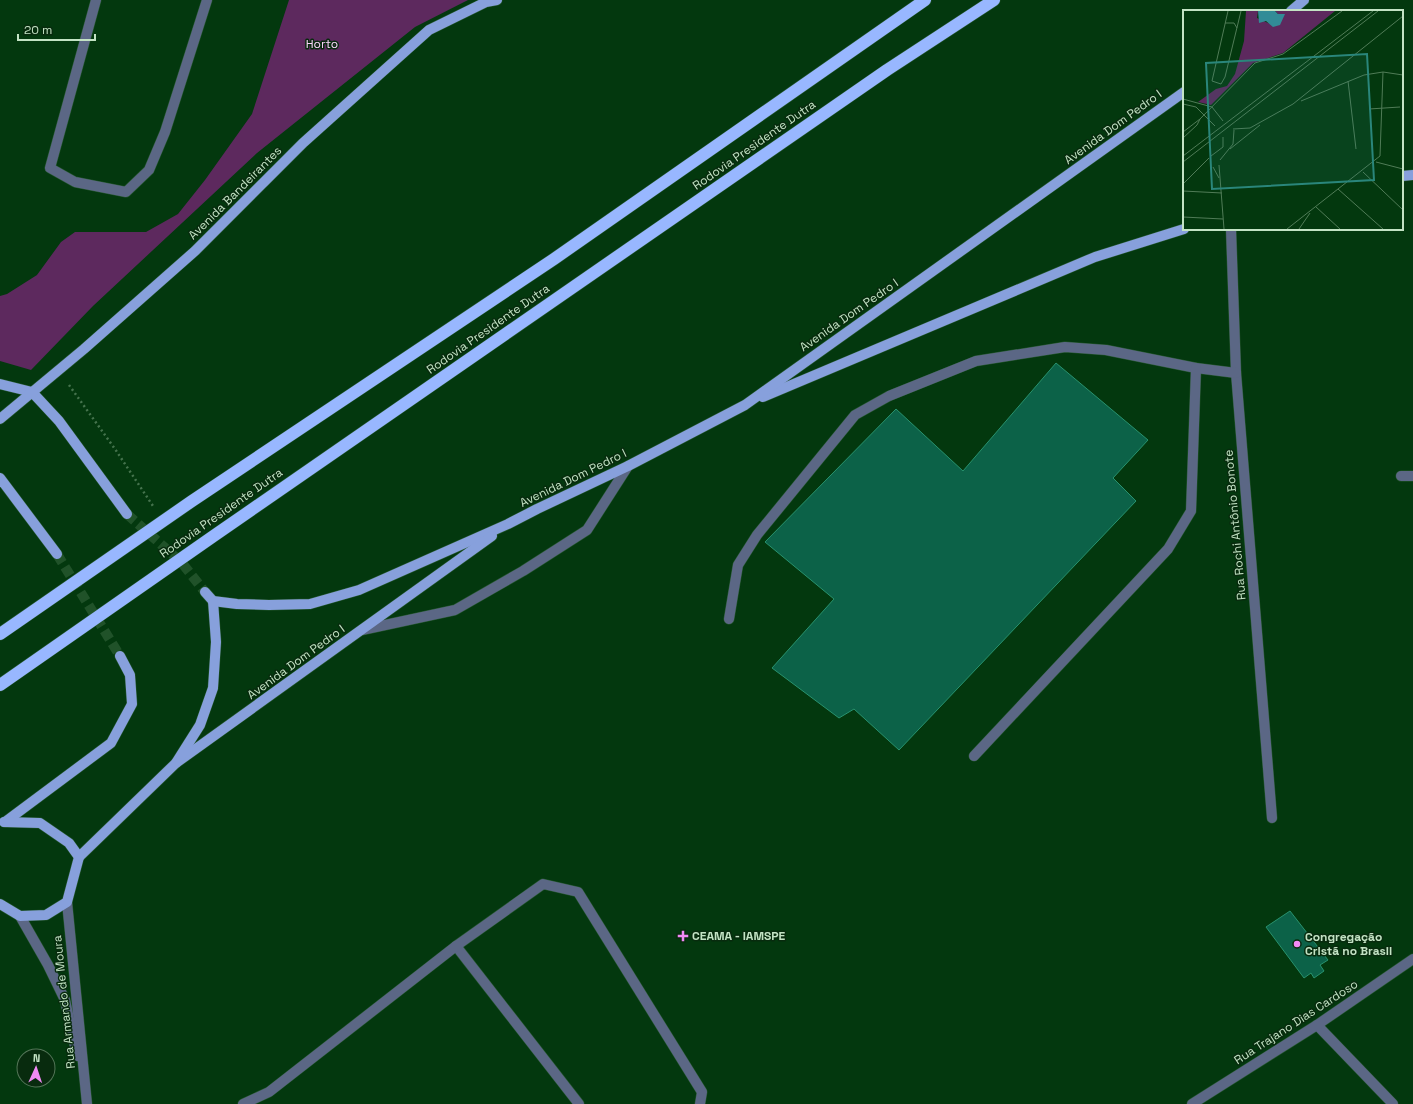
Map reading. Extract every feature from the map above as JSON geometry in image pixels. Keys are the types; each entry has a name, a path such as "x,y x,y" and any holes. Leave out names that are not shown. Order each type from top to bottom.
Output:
{"highway":[{"name":"Rodovia Presidente Dutra","path":"0,634 192,501 554,259 925,0"},
{"name":"Rodovia Presidente Dutra","path":"0,685 208,539 887,70 994,0"}],"main road":[{"name":"Avenida Bandeirantes","path":"0,419 59,370 195,251 303,143 429,30 486,2 497,0"},
{"path":"1292,10 1304,0"},
{"name":"Avenida Dom Pedro I","path":"213,601 237,604 269,605 310,604 359,590 508,524 628,466 745,405 1183,93"},
{"path":"1403,176 1413,175"},
{"path":"745,405 1095,257 1183,229"},
{"path":"0,384 32,392 59,421 128,514"},
{"path":"0,478 57,554"},
{"name":"Avenida Dom Pedro I","path":"176,763 508,524"},
{"path":"0,904 20,916 46,915 67,902 79,857 176,763 200,724 213,688 216,642 213,601 205,592"},
{"path":"2,824 111,743 132,704 130,675 120,656"},
{"path":"2,824 40,822 69,843 79,857"}],"street":[{"path":"96,0 50,168 75,182 126,192 149,170 162,139 207,0"},
{"name":"Rua Rochi Antônio Bonote","path":"1231,230 1236,373 1272,818"},
{"path":"729,620 738,566 757,534 855,415 889,396 976,361 1065,347 1106,350 1196,368 1236,373"},
{"path":"974,756 1168,549 1191,511 1196,368"},
{"path":"362,630 455,610 523,571 587,530 628,466"},
{"path":"1401,476 1413,476"},
{"path":"243,1104 269,1092 456,946 543,884 578,892 702,1092 700,1104"},
{"name":"Rua Armando de Moura","path":"67,902 87,1102"},
{"name":"Rua Armando de Moura","path":"20,916 48,965 65,1000 87,1102"},
{"path":"456,946 579,1104"},
{"name":"Rua Trajano Dias Cardoso","path":"1192,1104 1317,1025 1413,960"},
{"path":"1317,1025 1394,1104"}],"path":[{"path":"59,370 157,511"}],"green space":[{"name":"Horto","path":"289,0 468,0 415,27 257,153 93,306 31,370 0,361 0,296 7,294 37,275 61,242 75,232 146,232 178,214 205,180 252,114"}],"building":[{"path":"1056,363 1148,440 1113,478 1136,501 899,750 854,709 839,718 772,668 834,599 765,542 896,409 963,471"},
{"name":"Congregação Cristã no Brasil","path":"1290,911 1328,960 1320,965 1324,971 1314,978 1311,973 1304,978 1266,927"}],"tunnel":[{"path":"127,514 182,563 205,592"},
{"path":"57,554 120,656"}],"place":[{"name":"CEAMA - IAMSPE","path":"683,936"},
{"name":"Congregação Cristã no Brasil","path":"1297,944"}]}
